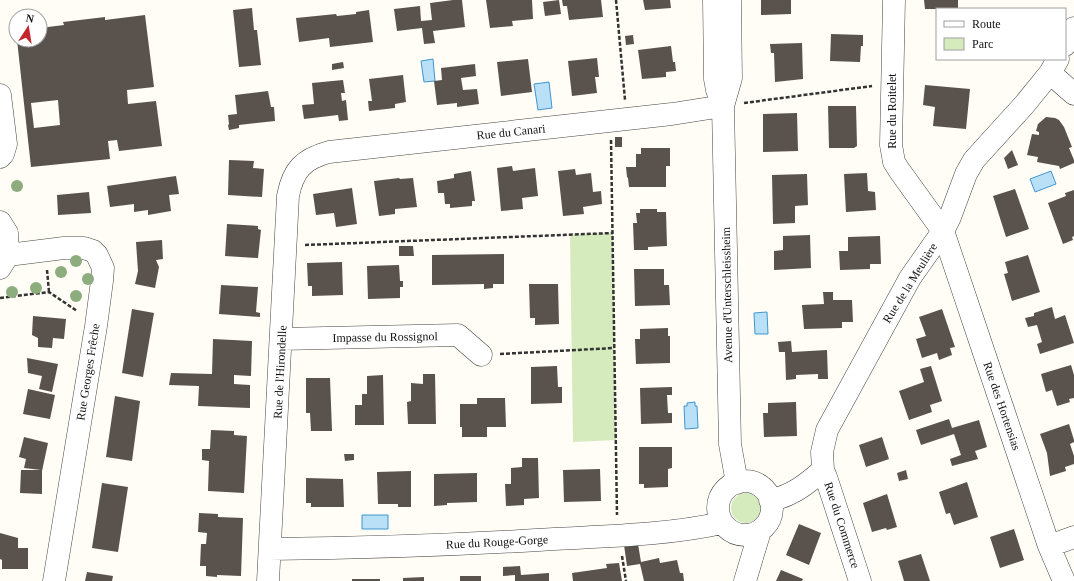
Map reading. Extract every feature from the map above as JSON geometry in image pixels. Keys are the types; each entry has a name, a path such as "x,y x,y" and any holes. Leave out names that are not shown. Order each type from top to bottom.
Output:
{"street":[{"name":"Avenue d'Unterschleissheim","path":"714,0 714,79 723,106"},
{"name":"Avenue d'Unterschleissheim","path":"730,0 731,78 723,106 730,433 737,483"},
{"name":"Rue du Roitelet","path":"894,0 891,145 894,162 943,231"},
{"path":"1066,43 1074,28"},
{"path":"1054,66 1074,94"},
{"name":"Rue de la Meulière","path":"823,470 822,452 827,430 832,419 910,278 943,231 950,217 966,174 974,160 1024,105 1054,66"},
{"path":"0,95 6,144 3,154 0,157"},
{"name":"Rue du Canari","path":"301,165 308,159 329,152 619,120 723,106"},
{"name":"Rue de l'Hirondelle","path":"268,581 288,196 291,182 301,165"},
{"path":"0,222 8,233 4,261"},
{"name":"Rue des Hortensias","path":"943,231 1049,546 1064,581"},
{"name":"Rue Georges Frêche","path":"4,261 64,248 84,248 97,255 103,268 96,326 54,581"},
{"name":"Impasse du Rossignol","path":"281,339 458,336 481,355"},
{"path":"770,500 778,499 796,490 823,470"},
{"name":"Rue du Commerce","path":"823,470 860,581"},
{"path":"732,581 736,548 727,527 719,514 718,505 725,490 737,483 748,482 755,484 767,493 772,509 766,525 760,531 748,565 745,581"},
{"path":"727,527 746,535 760,531"},
{"name":"Rue du Rouge-Gorge","path":"270,549 459,545 618,536 697,528 727,527"},
{"path":"1049,546 1074,537"}],"path":[{"path":"616,0 619,120 613,233 614,348 618,536 626,581"},
{"path":"723,106 892,83"},
{"path":"286,246 613,233"},
{"path":"46,269 49,292"},
{"path":"0,298 49,292 79,312"},
{"path":"481,355 614,348"}],"green space":[{"path":"613,233 616,440 573,442 570,235"},
{"path":"746,493 757,497 761,508 757,519 746,523 735,519 731,508 735,497"}],"water":[{"path":"433,59 435,81 424,82 421,61"},
{"path":"549,82 552,108 538,110 534,84"},
{"path":"1051,171 1056,184 1035,192 1030,179"},
{"path":"767,312 768,334 755,334 754,313"},
{"path":"695,402 695,406 697,406 698,428 685,429 684,406 687,406 687,403"},
{"path":"362,515 388,515 388,529 362,529"}],"building":[{"path":"462,0 465,27 433,31 435,43 424,44 422,28 397,31 394,9 420,6 421,21 432,20 430,3"},
{"path":"486,0 532,0 533,19 512,21 513,26 490,28"},
{"path":"559,0 561,14 545,16 543,2"},
{"path":"562,0 601,0 603,17 569,20 567,6 563,6"},
{"path":"643,0 670,0 671,8 645,10"},
{"path":"761,0 791,0 791,14 761,15"},
{"path":"924,0 958,0 958,8 925,9"},
{"path":"252,8 254,30 257,30 261,65 239,67 233,10"},
{"path":"369,10 373,42 330,47 329,38 299,42 296,18 336,14 337,16 356,14 356,12"},
{"path":"145,15 154,87 127,90 128,104 156,101 162,146 119,151 117,140 108,141 110,159 31,167 18,48 48,48 48,27 64,25 63,22 105,17 105,20","holes":["58,100 60,125 34,128 31,103"]},
{"path":"831,34 863,35 863,46 861,46 860,62 830,61"},
{"path":"633,35 634,44 626,45 625,36"},
{"path":"802,43 803,79 775,82 774,53 771,53 770,44"},
{"path":"671,46 676,71 666,72 666,77 642,79 638,50"},
{"path":"597,58 599,77 595,77 597,93 572,96 568,61"},
{"path":"528,59 532,92 501,96 497,62"},
{"path":"343,62 344,68 332,70 332,64"},
{"path":"475,64 476,76 461,78 463,90 477,89 479,104 457,107 457,103 437,105 434,81 442,80 441,68"},
{"path":"403,75 406,102 395,104 395,108 369,111 368,101 372,101 369,79"},
{"path":"343,80 345,93 341,93 342,101 346,100 348,120 339,121 338,115 304,119 302,105 314,104 312,83"},
{"path":"925,85 970,89 966,129 933,126 935,107 923,105"},
{"path":"268,91 271,107 274,107 275,121 239,125 239,128 229,130 228,115 237,114 235,95"},
{"path":"828,106 856,106 857,146 854,148 829,148"},
{"path":"797,113 798,151 763,152 763,114"},
{"path":"1046,117 1059,120 1064,127 1072,147 1069,148 1074,163 1060,169 1059,166 1037,162 1038,157 1027,155 1032,134 1039,135 1039,132 1036,131 1038,124"},
{"path":"615,137 622,137 622,147 615,147"},
{"path":"641,148 670,148 670,166 666,166 666,187 629,187 626,167 636,167 636,154 641,154"},
{"path":"1012,150 1018,165 1008,169 1004,158"},
{"path":"229,160 254,161 253,168 264,169 262,197 228,195"},
{"path":"512,166 513,171 535,168 538,196 522,198 523,209 501,211 497,168"},
{"path":"575,169 576,175 591,173 593,192 601,191 602,204 583,207 584,214 563,216 558,171"},
{"path":"471,171 475,201 472,201 472,206 450,208 450,204 445,204 444,193 438,193 437,181 454,178 454,174"},
{"path":"867,173 868,191 875,192 876,210 846,212 844,174"},
{"path":"807,174 808,205 795,206 795,223 773,224 772,175"},
{"path":"176,176 179,194 169,195 171,211 148,215 148,210 134,212 134,204 110,207 107,186"},
{"path":"413,178 417,207 395,209 395,214 379,216 374,181"},
{"path":"352,188 357,224 336,227 334,213 316,215 313,194"},
{"path":"1015,189 1029,229 1006,237 993,196"},
{"path":"1074,190 1074,236 1072,237 1073,240 1063,244 1048,203 1066,196 1065,193"},
{"path":"89,192 91,213 58,215 57,195"},
{"path":"640,209 657,209 657,212 666,212 667,246 648,247 648,250 634,250 633,223 637,223 636,213 640,213"},
{"path":"227,224 258,226 258,229 261,230 258,258 225,256"},
{"path":"810,235 811,268 774,270 774,251 783,250 783,236"},
{"path":"880,236 881,264 870,264 870,269 840,270 839,251 848,251 848,237"},
{"path":"162,240 163,259 156,260 159,267 155,288 135,284 138,271 136,242"},
{"path":"399,246 413,246 414,256 399,256"},
{"path":"504,254 504,284 493,284 493,288 484,289 484,284 432,285 432,255"},
{"path":"1028,255 1040,292 1012,301 1004,274 1008,273 1005,262"},
{"path":"342,262 343,295 312,296 312,286 308,286 307,263"},
{"path":"399,265 400,281 403,281 403,287 400,287 400,298 368,299 367,266"},
{"path":"634,269 664,269 664,285 669,285 670,305 635,306"},
{"path":"529,284 558,284 559,324 535,325 535,318 530,318"},
{"path":"221,285 258,287 256,312 260,313 260,317 219,314"},
{"path":"823,292 833,292 833,300 852,300 853,322 842,322 842,328 804,329 802,305 824,304"},
{"path":"1052,307 1055,319 1065,315 1074,343 1040,354 1037,344 1042,342 1037,325 1028,327 1025,318 1034,316 1034,313"},
{"path":"132,309 154,313 143,377 122,373"},
{"path":"942,309 955,347 950,348 952,355 939,360 937,353 922,358 916,339 926,336 919,317"},
{"path":"33,316 66,319 64,339 53,338 52,348 38,347 38,338 32,335"},
{"path":"668,328 668,336 670,336 670,363 636,364 635,339 640,339 640,329"},
{"path":"213,339 252,341 251,376 234,375 234,384 250,385 250,408 198,406 199,386 169,385 171,373 212,374"},
{"path":"791,341 792,352 827,350 828,379 818,379 818,374 796,375 796,379 786,380 785,352 779,352 778,342"},
{"path":"27,358 58,364 52,392 39,389 42,376 28,373"},
{"path":"1071,365 1074,375 1074,398 1069,399 1070,402 1057,406 1052,390 1046,392 1041,374"},
{"path":"557,366 558,387 562,387 562,403 531,404 531,367"},
{"path":"931,366 942,401 930,405 932,412 909,420 899,391 924,382 920,369"},
{"path":"423,374 435,374 436,424 408,424 407,402 411,401 411,383 423,384"},
{"path":"383,375 384,425 355,425 355,405 362,405 362,394 367,394 367,376"},
{"path":"306,378 330,378 332,431 311,431 310,413 306,413"},
{"path":"672,387 672,395 667,395 668,413 672,413 672,423 641,424 640,388"},
{"path":"28,389 55,395 50,419 23,414"},
{"path":"115,396 140,401 132,461 106,457"},
{"path":"477,398 505,398 506,427 487,427 487,437 462,437 462,427 460,427 460,404 477,404"},
{"path":"796,402 797,436 764,437 763,413 768,413 768,403"},
{"path":"949,419 952,428 979,420 987,447 975,451 978,459 952,466 950,459 961,455 954,434 921,445 916,430"},
{"path":"1069,424 1074,440 1074,442 1070,444 1074,456 1074,464 1065,467 1066,471 1050,476 1047,453 1040,434"},
{"path":"211,430 234,431 234,435 247,436 244,493 208,491 209,461 202,460 202,449 210,449"},
{"path":"24,437 48,443 42,471 42,494 20,493 21,470 41,470 24,468 26,459 19,457"},
{"path":"882,437 889,459 866,467 859,445"},
{"path":"639,447 672,447 672,468 668,469 668,487 644,488 644,484 639,484"},
{"path":"344,454 354,454 354,460 345,461"},
{"path":"522,458 538,458 539,498 524,499 524,505 506,506 505,484 511,484 511,468 522,467"},
{"path":"600,469 601,501 564,502 563,470"},
{"path":"906,470 908,479 899,481 897,473"},
{"path":"411,471 411,507 398,507 398,504 378,504 377,472"},
{"path":"477,473 477,502 447,503 447,505 434,506 434,474"},
{"path":"306,478 343,479 344,507 311,507 311,503 306,503"},
{"path":"967,482 978,517 954,525 950,513 946,514 939,492"},
{"path":"102,483 128,487 118,552 92,548"},
{"path":"887,494 897,527 872,532 863,503"},
{"path":"199,513 218,514 218,517 243,518 241,576 206,576 206,566 200,566 201,544 206,544 207,533 198,532"},
{"path":"799,524 821,533 809,565 786,555"},
{"path":"1014,529 1024,560 1000,568 990,537"},
{"path":"0,533 18,538 18,548 28,548 28,569 2,569 2,560 0,559"},
{"path":"638,544 641,562 659,558 660,563 677,560 680,573 683,573 684,581 644,581 640,564 627,566 624,545"},
{"path":"921,554 930,581 904,581 898,561"},
{"path":"619,563 622,581 573,581 572,573 607,568 606,564"},
{"path":"520,566 521,575 549,573 549,581 515,581 515,575 503,576 503,567"},
{"path":"781,570 803,579 802,581 776,581"},
{"path":"87,572 113,576 112,581 85,581"},
{"path":"460,576 481,576 481,581 460,581"},
{"path":"424,577 424,581 403,581 403,578"},
{"path":"352,579 380,579 380,581 352,581"}]}
